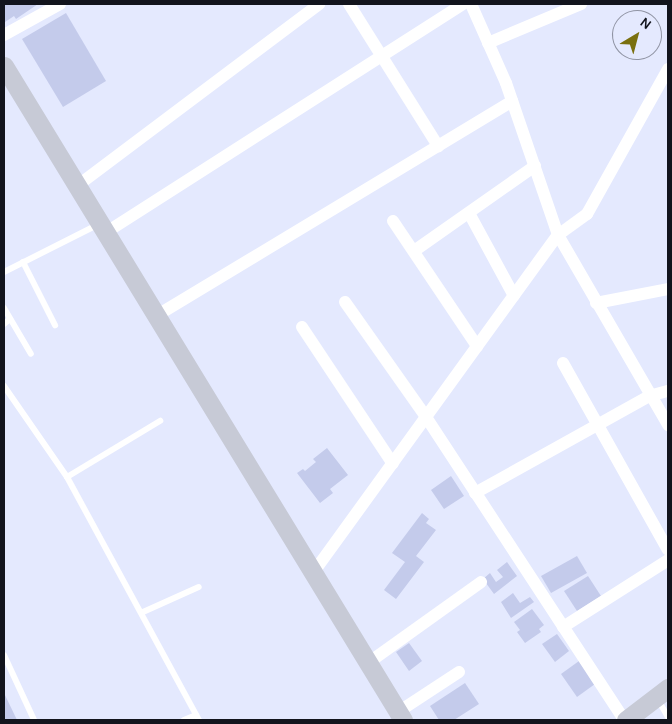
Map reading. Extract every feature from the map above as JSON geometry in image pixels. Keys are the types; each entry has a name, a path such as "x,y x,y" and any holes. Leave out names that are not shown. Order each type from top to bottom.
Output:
{"street":[{"path":"4,35 60,4"},
{"path":"77,186 319,4"},
{"path":"349,4 438,146"},
{"path":"103,228 463,4"},
{"path":"471,4 512,101 558,235 668,425"},
{"path":"488,43 581,4"},
{"path":"313,573 558,235 587,214 668,69"},
{"path":"6,76 103,228 401,716 459,672"},
{"path":"156,316 512,101"},
{"path":"414,251 535,166"},
{"path":"469,213 514,296"},
{"path":"394,221 478,346"},
{"path":"596,303 668,288"},
{"path":"345,302 426,417 625,720 662,693"},
{"path":"302,327 392,464"},
{"path":"562,363 668,550"},
{"path":"475,493 650,396 668,391"},
{"path":"563,627 668,560"},
{"path":"368,663 481,582"}],"lane":[{"path":"4,272 103,228"},
{"path":"23,262 55,325"},
{"path":"4,308 31,354"},
{"path":"4,324 10,319"},
{"path":"4,386 67,477 143,612 198,718 184,720"},
{"path":"67,477 160,421"},
{"path":"143,612 199,587"},
{"path":"4,655 34,720"},
{"path":"662,693 668,717"}],"building":[{"path":"4,4 38,4 16,19 14,16 5,22"},
{"path":"66,13 106,81 63,107 22,39"},
{"path":"327,448 348,475 330,489 333,493 320,503 297,473 303,469 305,471 316,462 313,459"},
{"path":"451,476 464,496 444,509 431,490"},
{"path":"422,513 429,519 426,523 436,530 416,556 424,562 396,599 384,590 405,562 392,553"},
{"path":"577,556 587,573 551,593 541,576"},
{"path":"507,562 517,576 494,594 483,579 490,573 496,582 503,577 497,570"},
{"path":"588,576 601,596 577,611 564,591"},
{"path":"513,593 520,603 530,597 534,602 511,618 501,602"},
{"path":"532,609 544,625 539,629 541,632 525,643 517,632 520,630 514,622"},
{"path":"557,634 569,651 555,662 542,644"},
{"path":"409,643 422,661 409,671 396,652"},
{"path":"579,661 595,684 577,697 561,674"},
{"path":"465,683 479,704 454,720 439,720 430,706"},
{"path":"4,693 17,720 4,720"}]}
